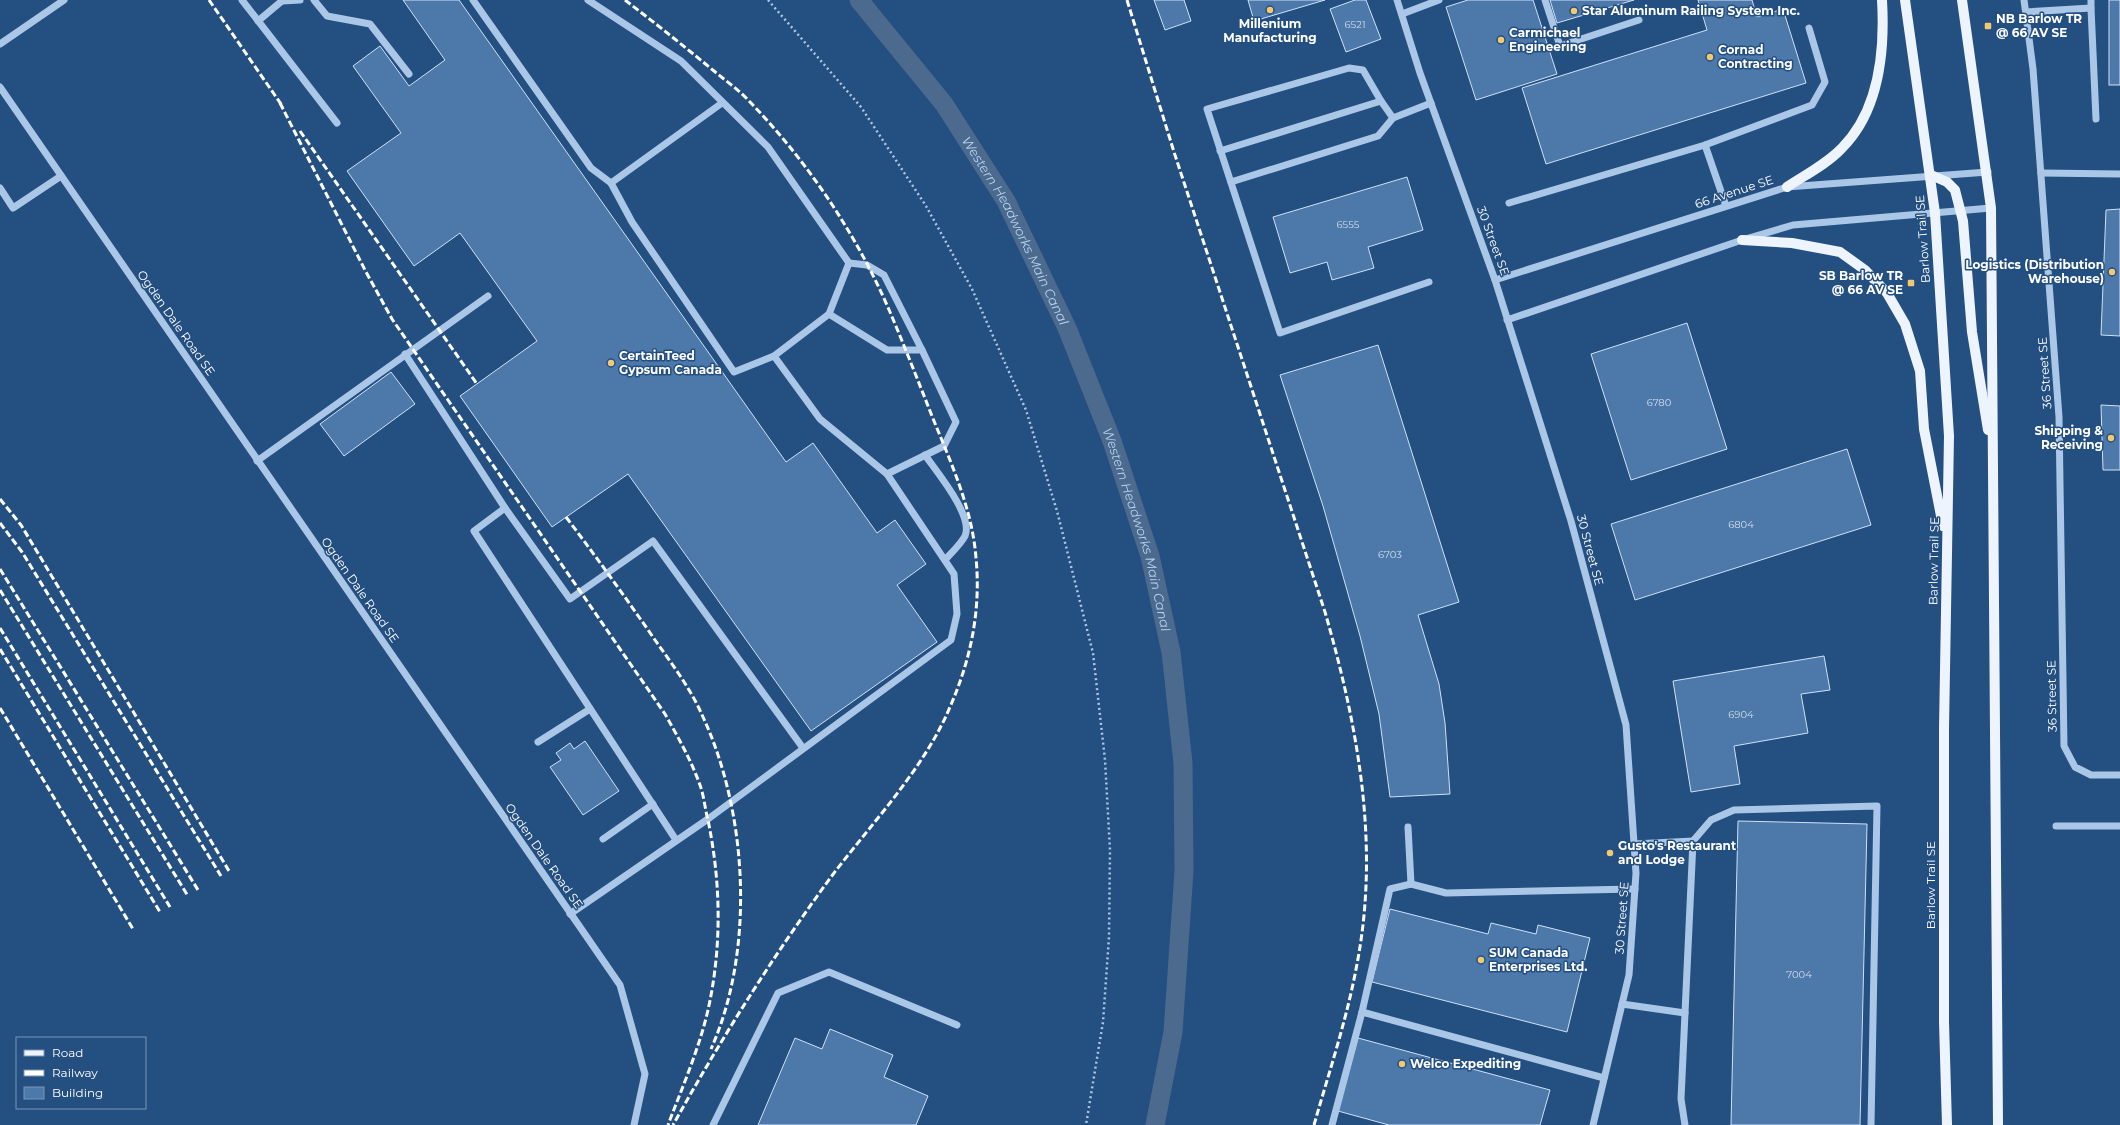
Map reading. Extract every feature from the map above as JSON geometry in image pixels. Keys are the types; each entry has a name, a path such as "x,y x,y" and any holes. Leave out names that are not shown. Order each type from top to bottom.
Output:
{"main road":[{"path":"1787,187 1817,168 1842,148 1870,109 1878,77 1883,25 1882,0"},
{"name":"Barlow Trail SE","path":"1905,0 1932,174 1936,213 1949,436 1944,729 1944,1022 1947,1125"},
{"path":"1962,0 1988,172 1991,208 1998,1125"},
{"path":"1932,174 1947,182 1955,190 1963,221 1972,332 1993,464"},
{"path":"1742,240 1792,243 1840,252 1865,270 1888,293 1905,324 1920,371 1924,429 1947,543"}],"street":[{"path":"0,44 64,0"},
{"path":"242,0 337,123"},
{"path":"258,21 282,1 300,0"},
{"path":"314,0 327,16 370,24 409,74"},
{"path":"473,0 591,168 611,183 632,222 734,372 774,356 830,314 849,263"},
{"path":"588,0 681,61 768,147 849,263 867,265 884,275 956,422 944,446 887,474"},
{"name":"30 Street SE","path":"1397,0 1431,103 1495,280 1572,521 1626,725 1634,844 1635,889 1629,975 1593,1125"},
{"path":"1402,14 1439,0"},
{"path":"1545,0 1560,46 1639,20"},
{"name":"36 Street SE","path":"2024,0 2034,69 2059,416 2064,746 2075,767 2091,775 2120,775"},
{"path":"2026,12 2091,4 2096,119"},
{"path":"1509,203 1705,145 1812,105 1825,82 1809,28"},
{"path":"1394,118 1381,101 1363,70 1349,68 1207,109 1280,333 1429,282"},
{"name":"Ogden Dale Road SE","path":"0,87 620,985 645,1074 634,1125"},
{"path":"1220,151 1381,101"},
{"path":"611,183 722,103"},
{"path":"1231,182 1378,136 1394,118 1431,103"},
{"path":"1705,145 1726,206"},
{"name":"66 Avenue SE","path":"1495,280 1787,187 1932,174 1988,172"},
{"path":"2041,173 2120,174"},
{"path":"0,188 13,208 61,176"},
{"path":"1507,320 1742,240 1793,226 1991,208"},
{"path":"257,460 488,296"},
{"path":"830,314 887,350 922,350"},
{"path":"405,354 505,508 570,599 653,541 803,748"},
{"path":"570,914 676,840 951,640 957,614 954,574 887,474 820,419 774,356"},
{"path":"925,455 956,500 965,522 965,535 945,560"},
{"path":"505,508 474,532 676,840"},
{"path":"538,742 590,709"},
{"path":"603,839 653,804"},
{"path":"1685,1125 1681,1100 1693,841 1711,820 1734,810 1877,806 1871,1125"},
{"path":"2056,826 2120,826"},
{"path":"1408,827 1411,884"},
{"path":"1634,844 1693,841"},
{"path":"1332,1125 1362,1012 1390,889 1411,884 1446,893 1635,889"},
{"path":"714,1125 778,993 829,972 958,1025"},
{"path":"1622,1004 1685,1013"},
{"path":"1362,1012 1604,1078"}],"path":[{"path":"768,0 861,107 926,206 972,290 1026,410 1057,510 1093,653 1106,767 1110,850 1109,937 1103,1022 1086,1125"}],"building":[{"name":"CertainTeed Gypsum Canada","path":"403,0 459,0 786,462 813,443 877,533 895,520 926,564 897,585 937,642 811,731 628,474 552,527 460,396 537,341 460,233 414,266 347,171 401,133 353,66 380,46 409,86 445,60"},
{"path":"1154,0 1184,0 1191,21 1165,30"},
{"name":"Millenium Manufacturing","path":"1248,0 1325,0 1254,21"},
{"path":"1355,0 1366,0 1381,39 1346,52 1330,9"},
{"name":"Carmichael Engineering","path":"1468,0 1533,0 1557,74 1476,100 1446,7"},
{"name":"Star Aluminum Railing System Inc.","path":"1550,0 1634,0 1557,23"},
{"name":"Cornad Contracting","path":"1698,0 1752,0 1757,17 1783,9 1806,83 1546,164 1522,88 1707,30"},
{"path":"2109,0 2120,0 2120,85 2109,85"},
{"path":"1407,177 1423,230 1368,247 1374,268 1332,280 1327,262 1290,273 1273,217"},
{"name":"Logistics (Distribution Warehouse)","path":"2120,209 2120,336 2101,335 2106,210"},
{"path":"1687,323 1727,449 1631,480 1591,354"},
{"path":"1378,345 1459,602 1418,615 1439,684 1445,723 1450,794 1390,797 1379,714 1360,636 1323,506 1280,375"},
{"path":"391,372 415,404 344,456 320,424"},
{"name":"Shipping & Receiving","path":"2101,405 2120,406 2120,470 2103,470"},
{"path":"1847,449 1871,525 1635,600 1611,524"},
{"path":"1824,656 1830,690 1801,694 1808,733 1734,746 1740,784 1691,792 1673,681"},
{"path":"585,741 619,791 583,815 550,767 561,760 556,753 570,743 574,749"},
{"path":"1738,821 1867,824 1860,1125 1731,1125"},
{"name":"SUM Canada Enterprises Ltd.","path":"1390,909 1488,934 1491,923 1536,934 1538,925 1590,938 1567,1032 1372,982"},
{"path":"830,1029 893,1055 884,1077 928,1096 916,1125 758,1125 795,1038 822,1049"},
{"name":"Welco Expediting","path":"1358,1038 1550,1090 1540,1125 1389,1125 1338,1111"}],"waterway":[{"name":"Western Headworks Main Canal","path":"859,0 944,104 1006,201 1067,328 1112,441 1150,556 1171,652 1183,763 1184,871 1173,1032 1155,1125"}],"railway":[{"path":"209,0 283,107"},
{"path":"625,0 746,98 792,149 829,201 846,228 877,283 890,312 959,483 974,539 977,577 976,615 969,652 964,671 939,730 926,752 896,795 831,877 768,968 710,1061 673,1125"},
{"path":"1127,0 1174,152 1325,612 1337,655 1356,743 1366,831 1364,919 1353,985 1314,1125"},
{"path":"280,103 366,272 392,319 665,714 700,785 708,820 715,867 718,915 716,963 708,1010 700,1039 668,1125"},
{"path":"300,131 477,384"},
{"path":"0,499 21,525 229,871"},
{"path":"566,517 633,609 687,687 703,717 718,755 729,796 737,839 740,883 740,926 735,969 725,1011 711,1049"},
{"path":"0,523 22,552 221,876"},
{"path":"0,569 198,890"},
{"path":"0,590 188,896"},
{"path":"0,628 170,907"},
{"path":"0,649 160,912"},
{"path":"0,708 133,929"}],"place":[{"name":"Millenium Manufacturing","path":"1270,10"},
{"name":"Star Aluminum Railing System Inc.","path":"1574,11"},
{"name":"NB Barlow TR @ 66 AV SE","path":"1988,26"},
{"name":"Carmichael Engineering","path":"1501,40"},
{"name":"Cornad Contracting","path":"1710,57"},
{"name":"Logistics (Distribution Warehouse)","path":"2112,272"},
{"name":"SB Barlow TR @ 66 AV SE","path":"1911,283"},
{"name":"CertainTeed Gypsum Canada","path":"611,363"},
{"name":"Shipping & Receiving","path":"2111,438"},
{"name":"Gusto's Restaurant and Lodge","path":"1610,853"},
{"name":"SUM Canada Enterprises Ltd.","path":"1481,960"},
{"name":"Welco Expediting","path":"1402,1064"}]}
